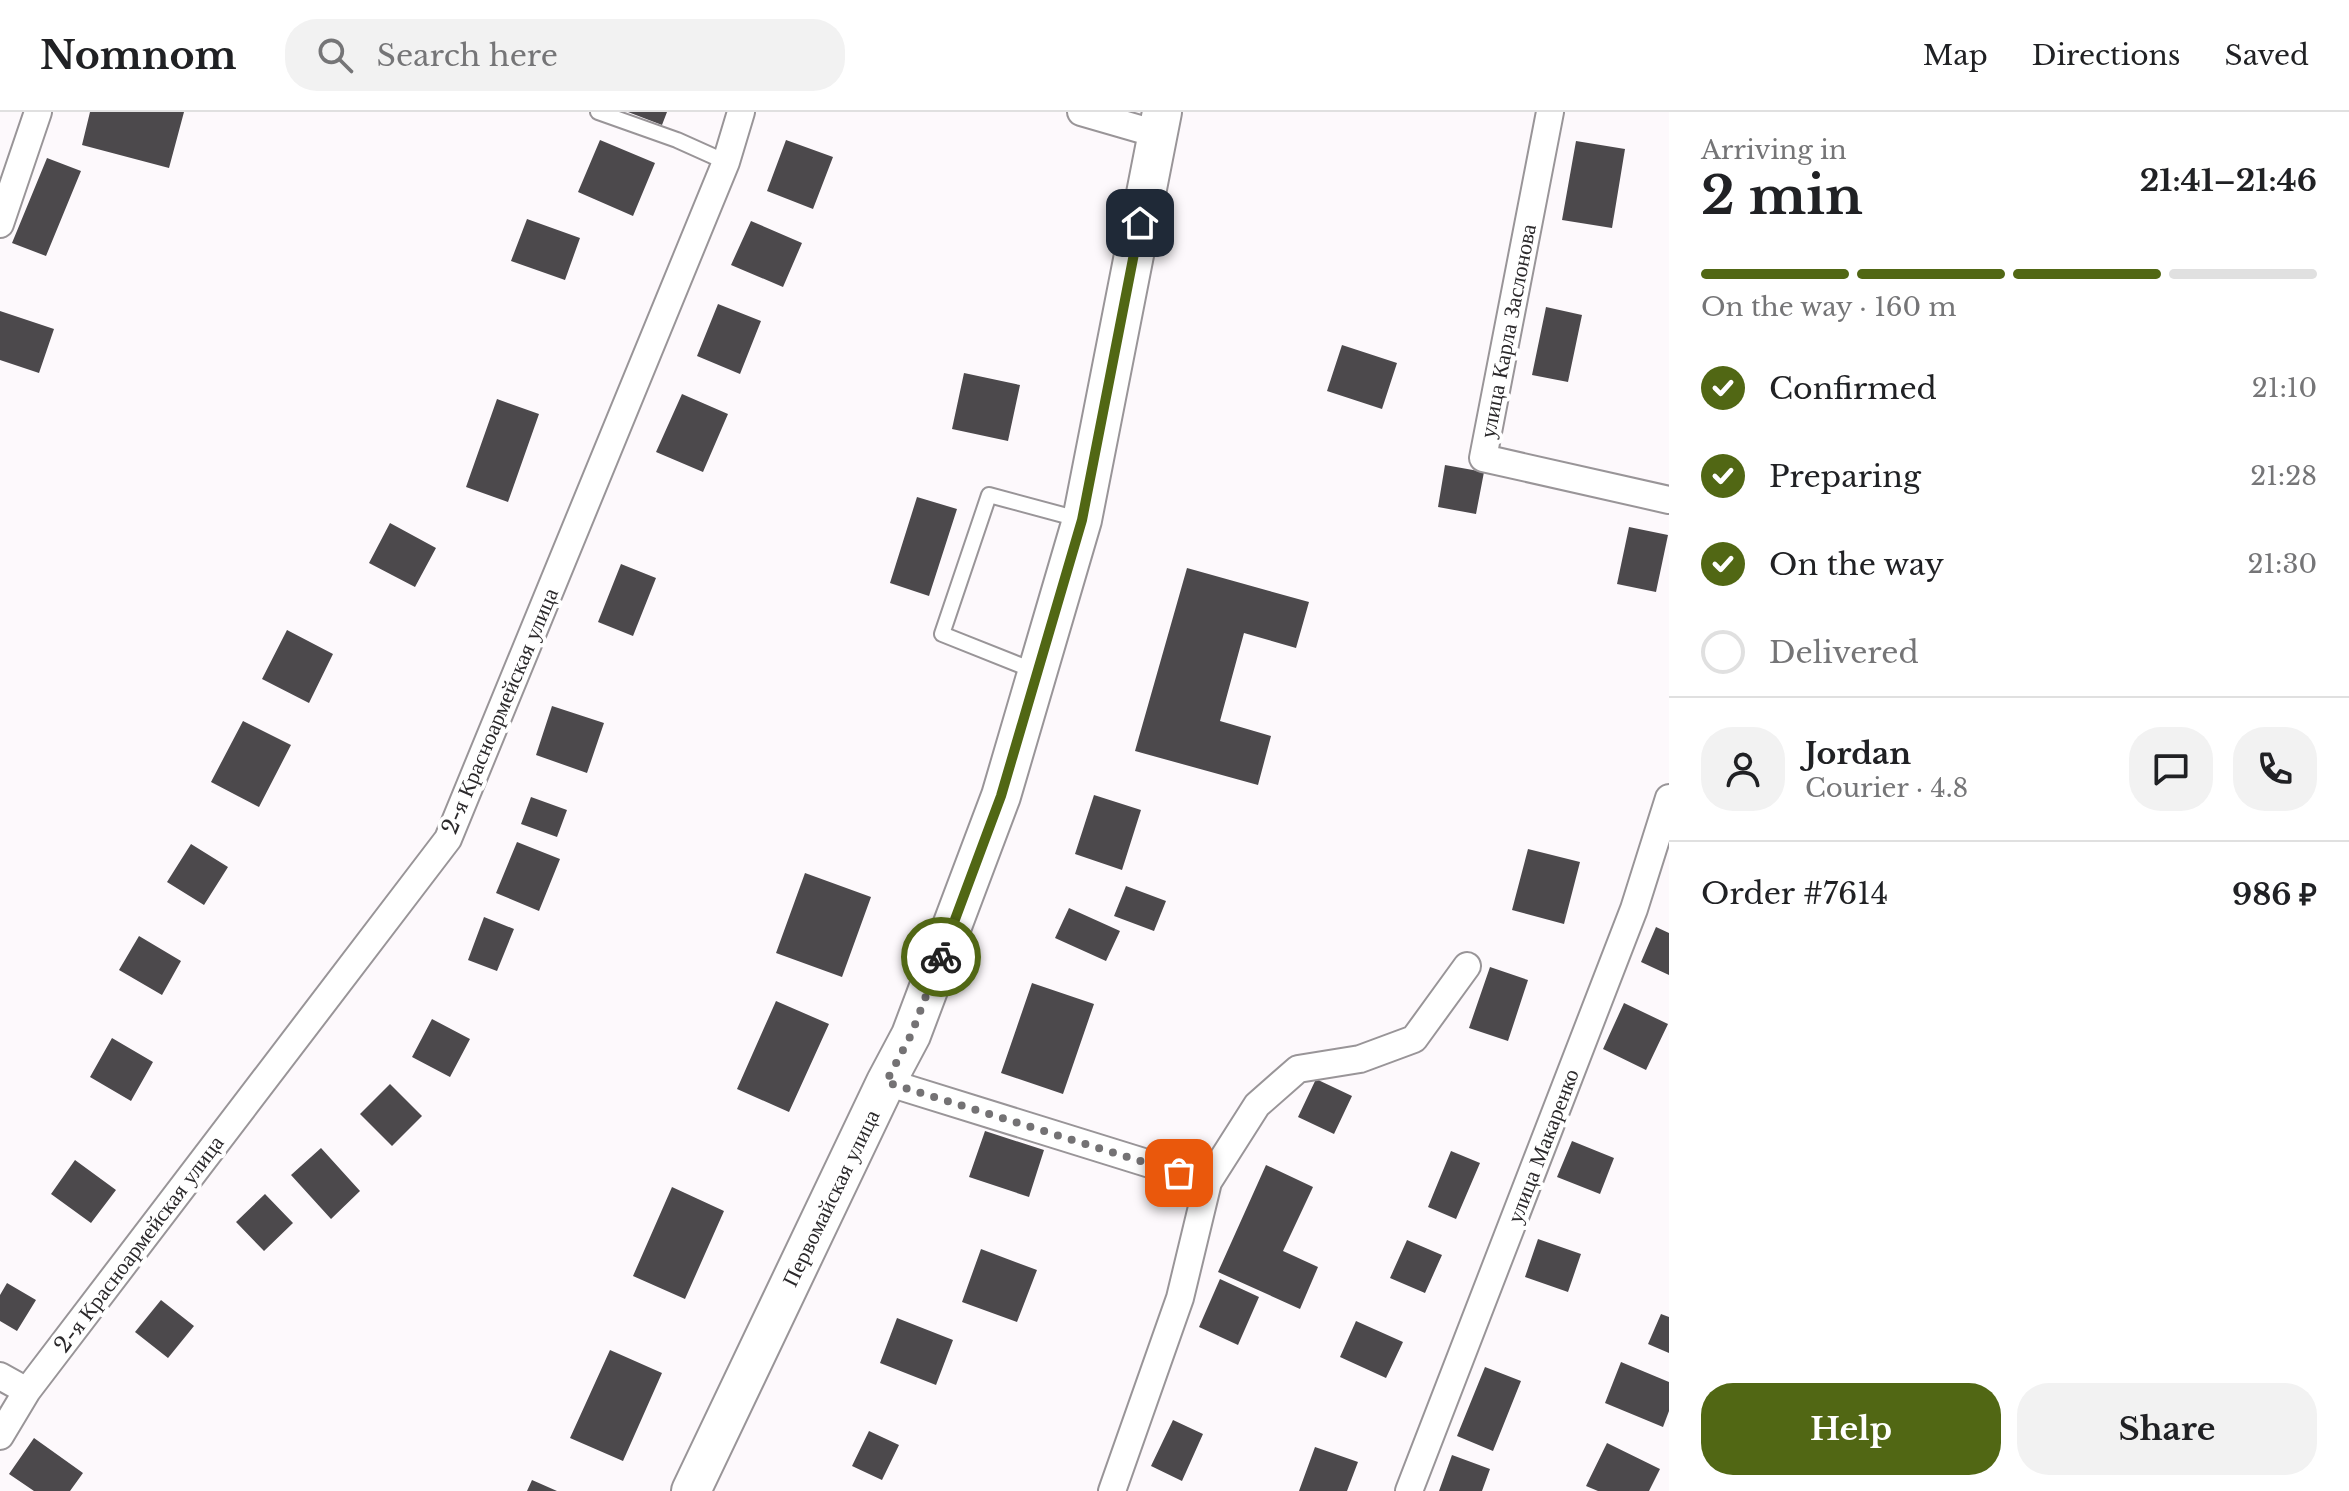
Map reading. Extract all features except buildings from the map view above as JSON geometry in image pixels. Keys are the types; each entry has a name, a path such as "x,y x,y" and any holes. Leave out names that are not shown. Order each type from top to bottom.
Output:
{"main road":[{"name":"Первомайская улица","path":"691,1491 911,1035 1001,796 1082,520 1159,123"}],"street":[{"path":"0,224 38,112"},
{"name":"2-я Красноармейская улица","path":"0,1436 27,1391 448,839 726,162 741,112"},
{"path":"1081,112 1159,123"},
{"name":"улица Карла Заслонова","path":"1550,112 1483,458 1669,500"},
{"name":"улица Макаренко","path":"1409,1491 1629,924 1669,798"},
{"path":"1112,1491 1180,1298 1208,1182 1257,1105 1298,1069 1360,1059 1414,1039 1467,966"},
{"path":"886,1082 1208,1182"},
{"path":"0,1376 27,1391"}],"lane":[{"path":"598,112 677,140 726,162"},
{"path":"1038,672 942,634 989,495 1082,520"}],"way so far":[{"path":"941,957 911,1035 886,1082 1179,1173"}],"route":[{"path":"941,957 1001,796 1082,520 1140,223"}]}
